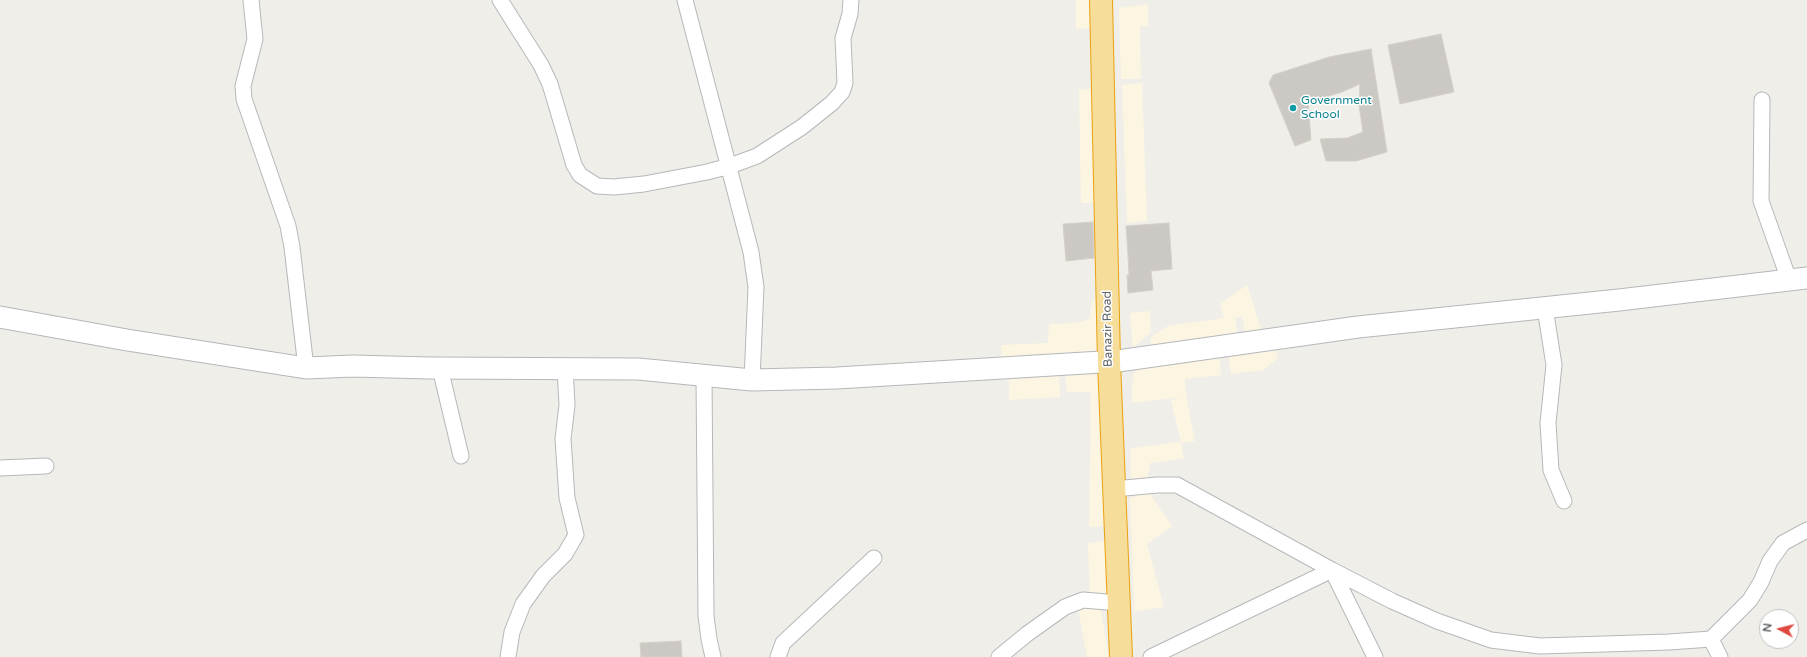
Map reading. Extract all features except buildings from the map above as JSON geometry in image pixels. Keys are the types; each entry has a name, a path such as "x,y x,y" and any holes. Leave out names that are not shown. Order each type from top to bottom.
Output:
{"highway":[{"name":"Banazir Road","path":"1101,0 1109,362 1121,657"}],"street":[{"path":"251,0 255,39 243,86 244,99 288,226 292,247 306,368"},
{"path":"500,0 541,65 550,84 574,165 580,175 587,181 597,186 644,184 730,166 757,156 777,144 832,103 842,92 845,83 843,38 850,14 851,0"},
{"path":"685,0 730,166 751,252 756,287 752,380"},
{"path":"0,317 126,340 306,368 353,366 440,368 638,368 752,380 837,378 1109,362 1358,327 1545,308 1798,279 1761,201 1762,100"},
{"path":"1545,308 1554,365 1548,423 1551,470 1564,501"},
{"path":"440,368 461,456"},
{"path":"508,657 512,632 523,604 543,576 565,554 576,535 567,498 565,476 563,439 567,405 565,368"},
{"path":"704,376 706,616 713,657"},
{"path":"0,468 46,466"},
{"path":"1114,490 1157,485 1177,485 1332,570 1392,601 1438,621 1491,640 1540,646 1669,642 1710,639 1750,600 1761,582 1770,561 1783,543 1807,530"},
{"path":"778,657 783,643 874,558"},
{"path":"1151,657 1332,570"},
{"path":"1332,570 1375,657"},
{"path":"999,657 1027,634 1065,607 1083,600 1119,603"},
{"path":"1710,639 1720,657"}],"shaded area":[{"path":"1076,0 1095,0 1095,28 1076,29"},
{"path":"1148,4 1148,27 1140,26 1141,79 1121,79 1119,8"},
{"path":"1142,83 1147,221 1127,223 1122,85"},
{"path":"1097,88 1102,203 1081,203 1079,90"},
{"path":"1106,278 1106,346 1086,355 1002,363 1001,345 1048,343 1049,324 1076,323 1090,319 1092,300 1097,299 1095,279"},
{"path":"1247,285 1262,332 1246,337 1242,317 1235,317 1238,338 1151,349 1151,337 1168,326 1224,318 1220,304"},
{"path":"1150,311 1151,332 1133,348 1130,313"},
{"path":"1274,348 1278,358 1263,370 1231,374 1229,357"},
{"path":"1219,356 1221,375 1185,379 1186,396 1195,441 1181,443 1184,458 1150,463 1147,481 1131,482 1131,448 1181,442 1171,400 1182,397 1132,403 1134,373 1140,368"},
{"path":"1089,372 1108,374 1106,526 1089,527 1091,392 1067,392 1065,374"},
{"path":"1059,375 1060,397 1009,400 1009,377"},
{"path":"1147,490 1172,526 1147,544 1164,607 1134,612 1130,499"},
{"path":"1108,541 1111,599 1090,599 1088,543"},
{"path":"1100,604 1109,657 1087,657 1078,608"}],"place":[{"name":"Government School","path":"1293,108"}]}
